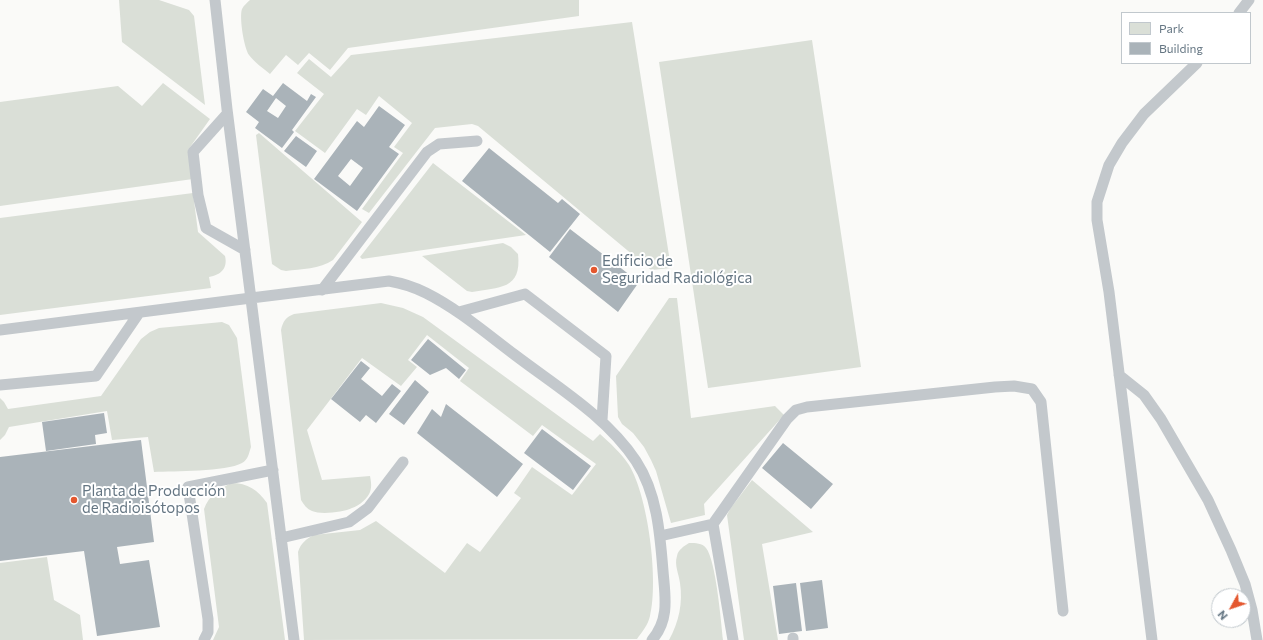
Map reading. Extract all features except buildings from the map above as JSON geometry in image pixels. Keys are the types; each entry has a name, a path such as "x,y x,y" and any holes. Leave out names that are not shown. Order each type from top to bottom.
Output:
{"lane":[{"path":"215,0 227,114 294,640"},
{"path":"1240,12 1249,0"},
{"path":"1152,640 1119,375 1097,220 1097,202 1109,165 1122,143 1144,114 1197,64"},
{"path":"227,114 193,152 198,195 206,228 245,250"},
{"path":"322,290 427,152 438,144 477,141"},
{"path":"0,330 389,281 426,292 459,312 602,420 636,461 648,483 652,495 660,536 665,594 665,614 660,629 652,640"},
{"path":"459,312 525,294 532,299 606,356 602,420"},
{"path":"0,385 96,376 139,313"},
{"path":"1119,375 1144,395 1161,419 1208,500 1245,584 1252,610 1257,640"},
{"path":"660,536 713,524 787,419 798,409 995,387 1014,386 1032,389 1041,402 1063,611"},
{"path":"281,538 349,522 368,508 403,462"},
{"path":"204,640 208,632 208,619 188,488 272,470"},
{"path":"713,524 733,640"}],"green space":[{"path":"119,0 159,0 189,10 194,16 205,105 122,42"},
{"path":"250,0 579,0 579,16 348,48 330,70 309,53 298,65 286,55 270,74 251,58 245,46 241,13 242,9"},
{"path":"632,22 671,268 651,270 478,126 472,124 435,128 369,213 362,209 403,153 394,147 412,123 379,96 366,115 357,109 325,153 295,131 324,94 297,73 309,59 331,77 351,55"},
{"path":"812,40 861,367 708,388 659,62"},
{"path":"163,83 210,119 188,150 193,179 0,206 0,102 118,86 142,106"},
{"path":"259,133 362,222 333,260 328,263 310,268 286,271 281,270 272,264 256,135"},
{"path":"433,163 526,235 362,259 360,257"},
{"path":"193,193 198,232 225,256 226,260 223,270 220,273 209,277 211,288 0,315 0,218"},
{"path":"503,243 511,247 518,254 516,274 512,281 507,285 491,289 472,292 467,291 422,256"},
{"path":"669,298 677,298 691,418 775,406 784,415 704,504 705,515 671,523 656,471 651,460 644,447 633,433 622,424 618,417 616,376"},
{"path":"381,303 403,308 423,317 593,441 600,434 626,461 636,479 642,497 650,539 652,561 653,582 650,616 637,639 304,640 298,552 302,544 314,535 360,530 376,521 445,573 467,543 480,552 521,498 514,493 532,467 572,495 596,464 542,425 533,436 460,381 469,368 427,335 408,360 417,367 401,386 362,358 307,430 322,480 370,476 371,484 371,490 367,497 355,507 344,511 327,513 316,512 309,509 301,500 281,330 283,324 289,316 294,314"},
{"path":"222,322 229,325 237,338 251,447 244,462 234,466 212,470 154,472 148,437 112,440 107,411 9,427 5,435 0,440 0,398 8,409 101,396 141,339 150,332 159,328"},
{"path":"752,480 813,532 762,544 778,640 744,640 727,515"},
{"path":"231,483 243,484 252,488 260,494 267,503 285,640 213,640 219,627 204,509 212,496"},
{"path":"689,543 703,545 710,555 718,592 723,640 669,640 678,619 681,598 676,559 680,550"},
{"path":"47,557 54,600 80,615 83,640 0,640 0,563"}],"place":[{"name":"Edificio de Seguridad Radiológica","path":"594,270"},
{"name":"Planta de Producción de Radioisótopos","path":"74,500"}]}
